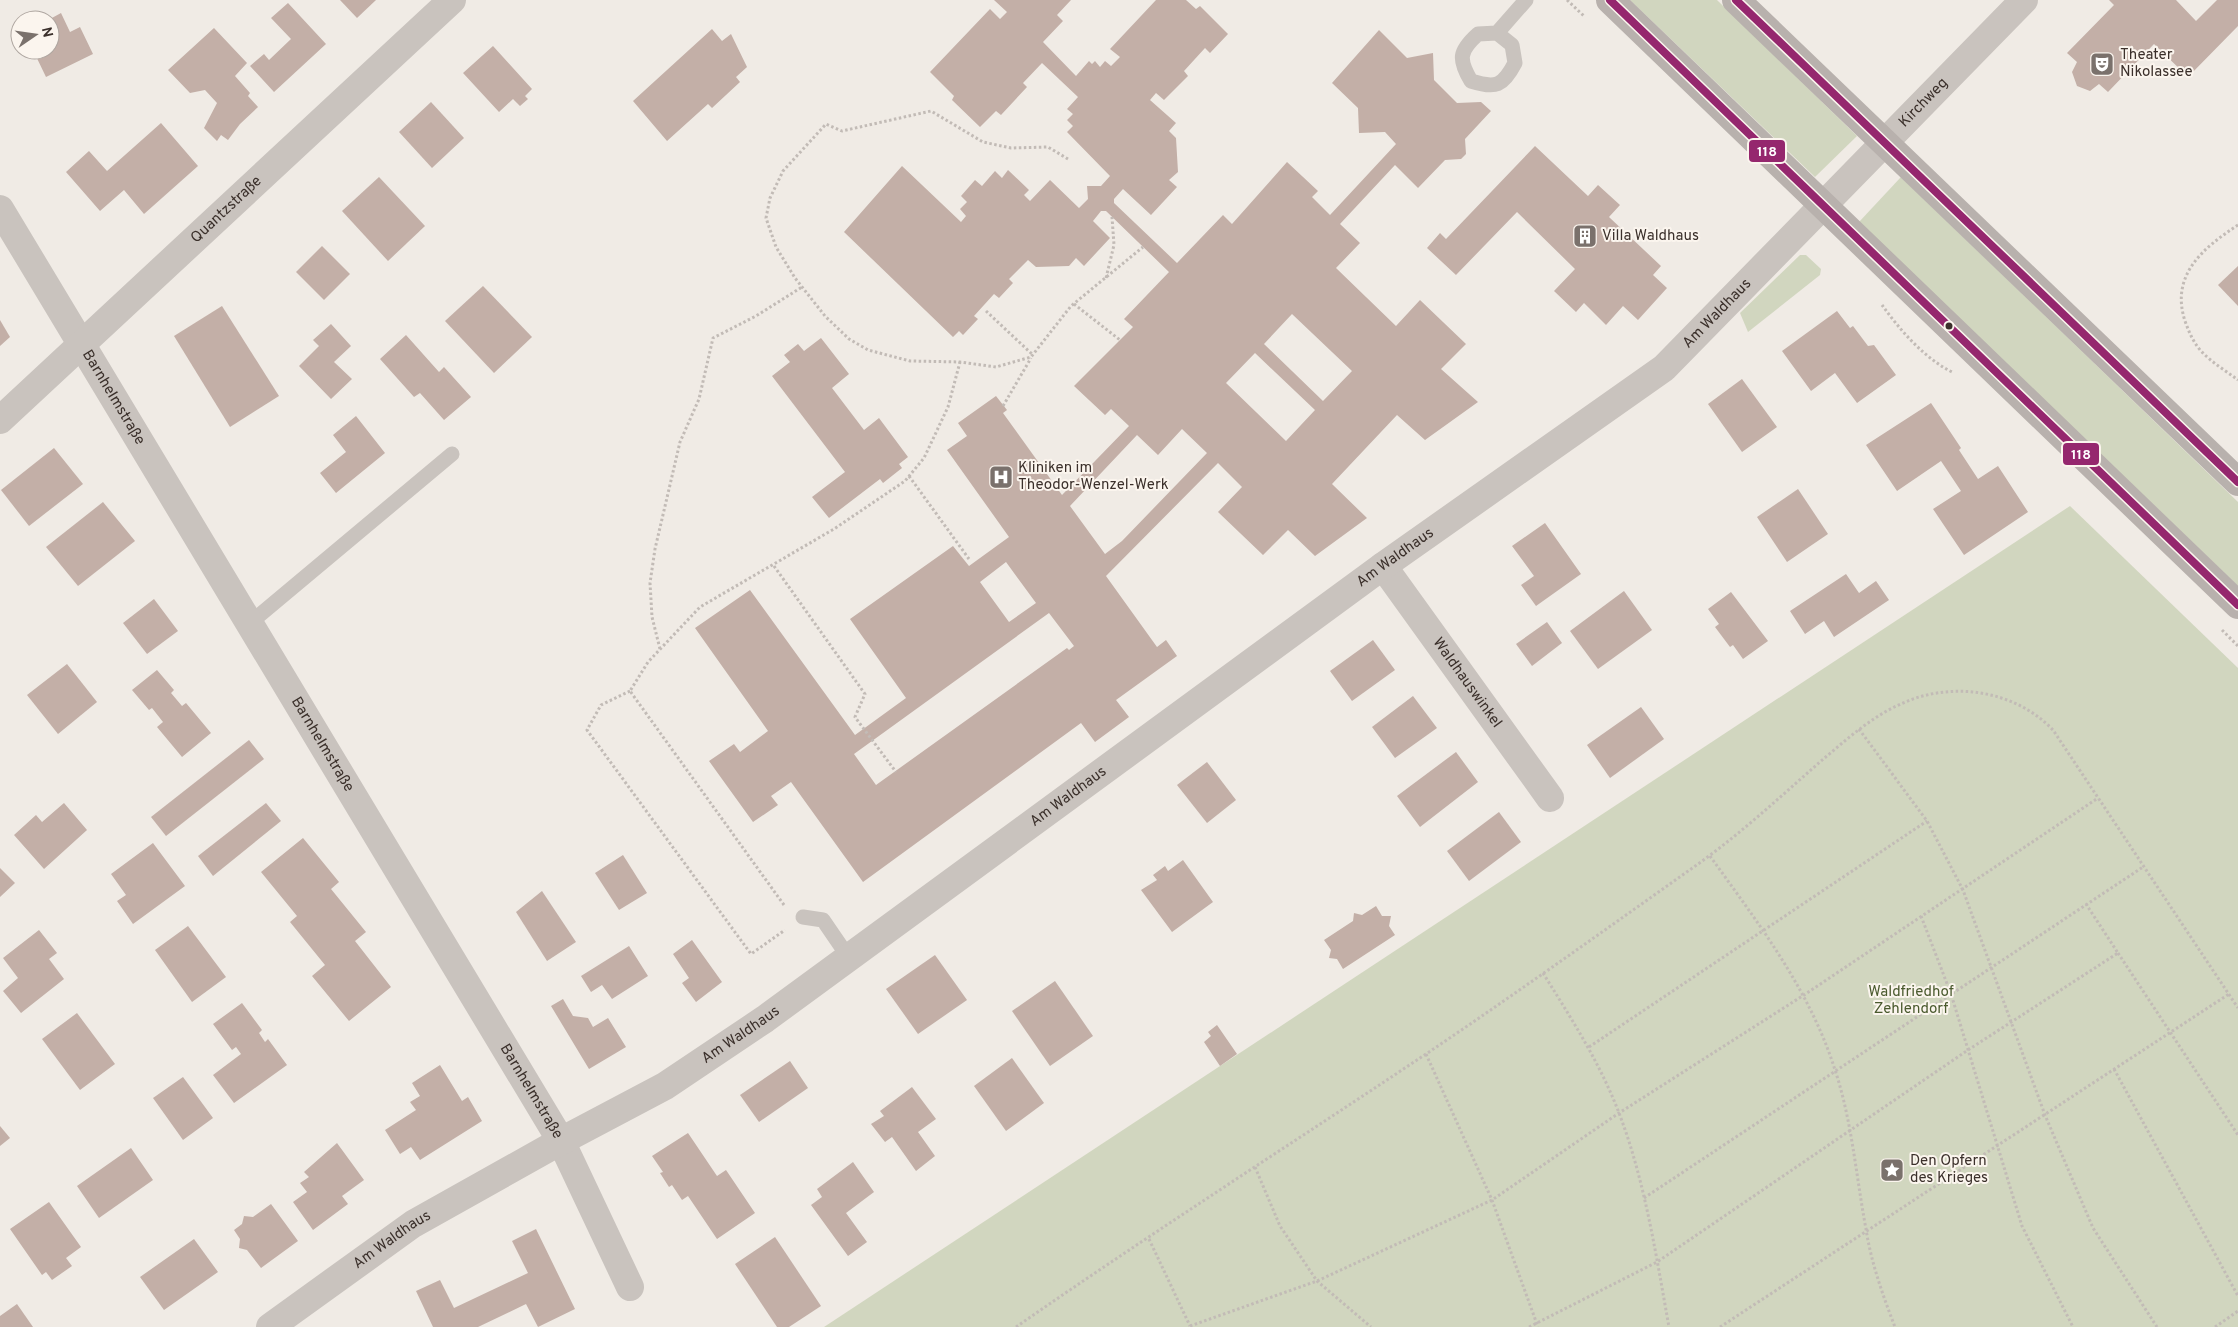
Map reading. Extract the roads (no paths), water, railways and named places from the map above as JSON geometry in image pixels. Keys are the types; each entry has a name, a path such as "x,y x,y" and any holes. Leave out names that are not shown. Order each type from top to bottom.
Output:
{"main road":[{"path":"1610,0 2238,605"},
{"path":"1736,0 2238,482"}],"street":[{"name":"Quantzstraße","path":"0,420 452,0"},
{"name":"Kirchweg","path":"1823,206 2024,0"},
{"name":"Am Waldhaus","path":"270,1327 413,1224 561,1140 666,1086 765,1019 1383,566 1664,368 1823,206"},
{"name":"Barnhelmstraße","path":"0,209 561,1140 630,1287"},
{"name":"Waldhauswinkel","path":"1383,566 1550,798"}],"lane":[{"path":"1497,34 1526,0"},
{"path":"249,624 452,454"},
{"path":"800,919 823,920 849,958"}],"place":[{"name":"Theater Nikolassee","path":"2102,64"},
{"name":"Villa Waldhaus","path":"1585,236"},
{"name":"Kliniken im Theodor-Wenzel-Werk","path":"1001,477"},
{"name":"Den Opfern des Krieges","path":"1892,1170"}],"park label":[{"name":"Waldfriedhof Zehlendorf","path":"1911,1000"}]}
